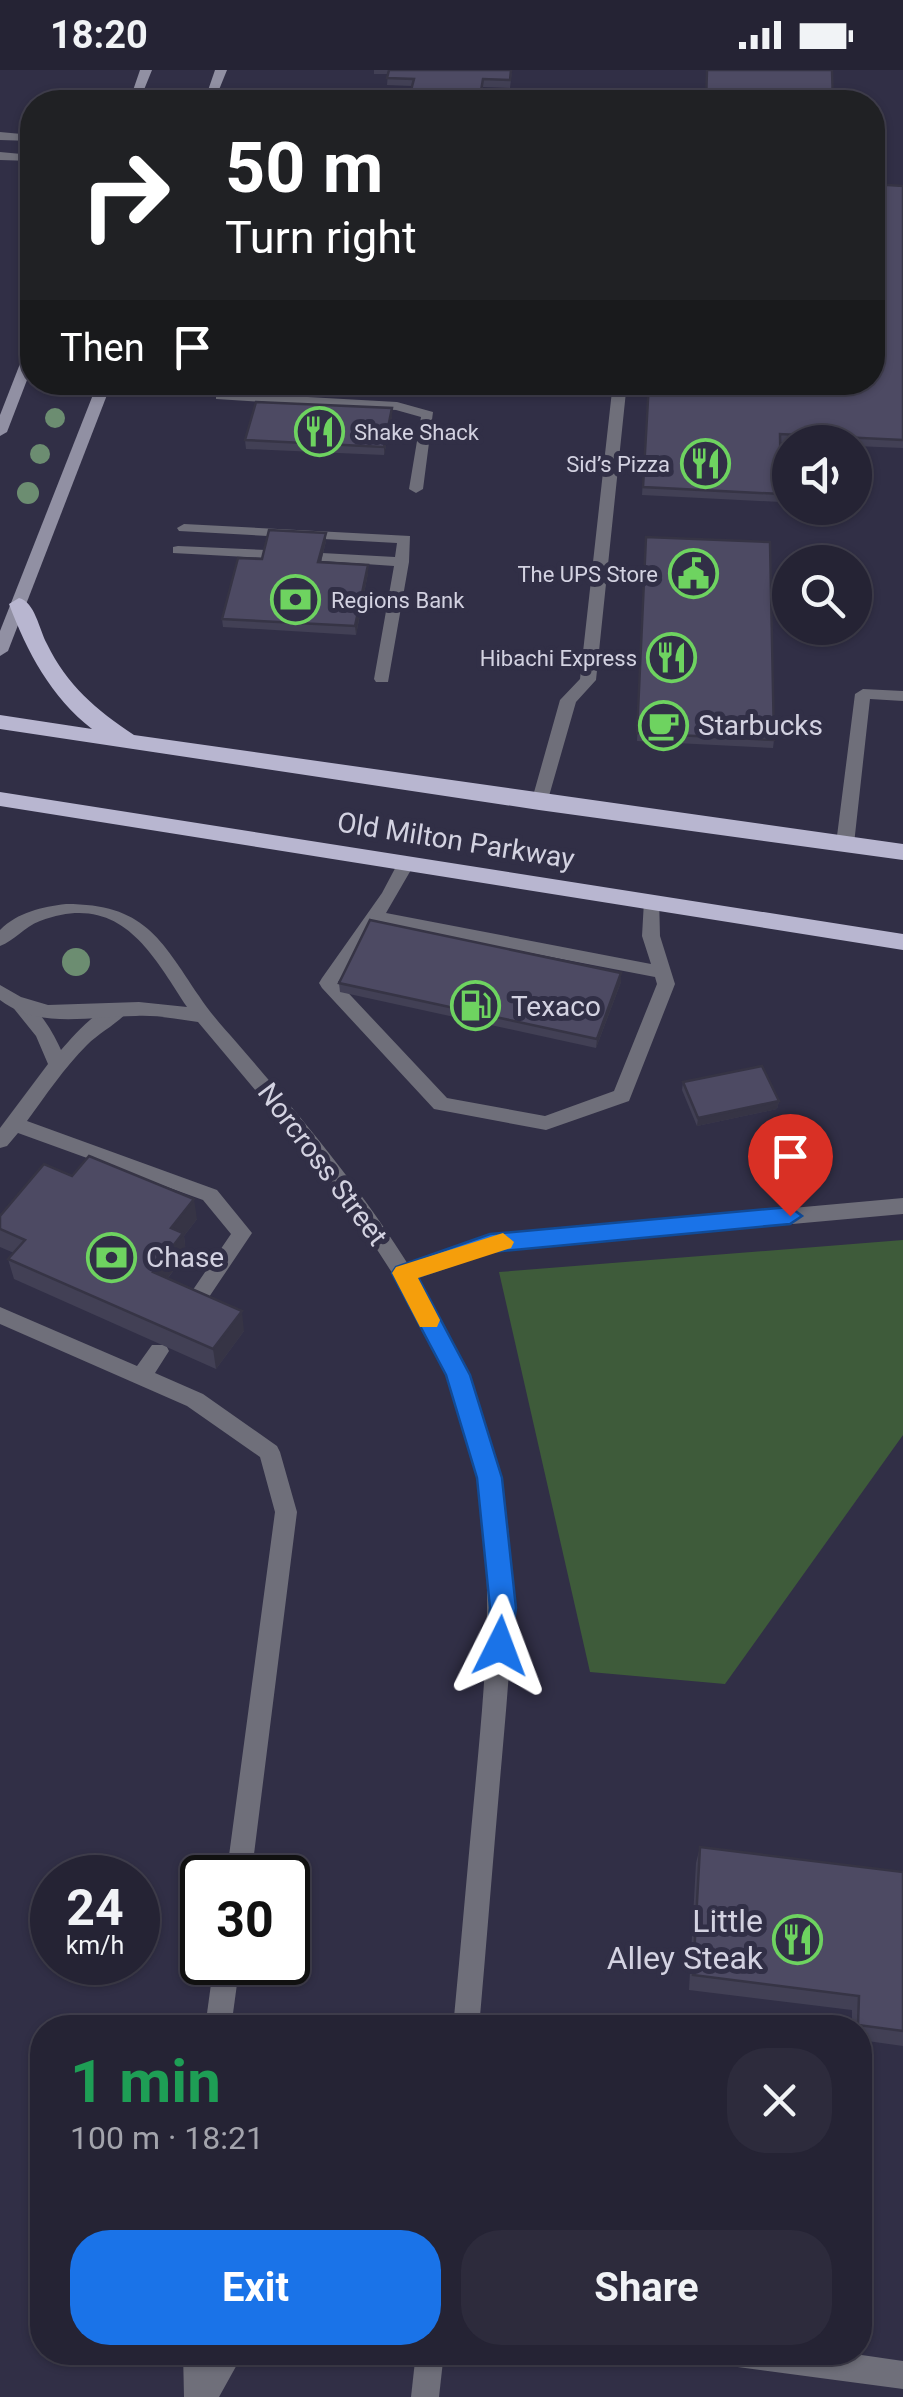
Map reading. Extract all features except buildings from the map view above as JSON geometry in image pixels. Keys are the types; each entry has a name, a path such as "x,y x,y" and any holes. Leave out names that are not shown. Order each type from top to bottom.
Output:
{"highway":[{"path":"18,604 40,658 56,678 99,722 136,744"},
{"name":"Old Milton Parkway","path":"0,722 539,803 903,852"},
{"name":"Old Milton Parkway","path":"0,800 903,942"}],"main road":[{"path":"0,432 20,381"},
{"path":"0,651 99,395"}],"street":[{"path":"539,803 568,700 588,680 619,395"},
{"path":"221,396 397,406 428,415 416,489"},
{"path":"184,528 405,539 382,679"},
{"path":"178,550 266,554"},
{"path":"322,557 402,562"},
{"path":"844,844 863,694 903,696"},
{"path":"406,863 374,918 328,983 441,1104 546,1123 622,1096 666,984 651,936 653,901"},
{"name":"Norcross Street","path":"0,940 19,922 44,913 90,912 124,920 150,939 203,1016 244,1060 376,1230 404,1273 458,1375 489,1478 503,1608 467,2015"},
{"path":"374,918 662,972"},
{"path":"0,991 20,1005 44,1033 57,1063"},
{"path":"20,1005 67,1013 121,1010 203,1016"},
{"path":"0,1141 80,1038 121,1010"},
{"path":"15,1124 210,1194 242,1233 196,1300"},
{"path":"404,1273 490,1243 903,1206"},
{"path":"0,1315 195,1400 269,1452 286,1512 241,1855"},
{"path":"141,1377 159,1351"},
{"path":"220,2015 224,1985"},
{"path":"198,2365 201,2397"},
{"path":"201,2397 222,2365"},
{"path":"425,2397 429,2365"},
{"path":"824,2365 903,2376"}],"green space":[{"path":"903,1240 903,1435 725,1684 590,1672 499,1272"}],"slow traffic":[{"path":"429,1320 404,1273 503,1242"}],"place":[{"name":"Shake Shack","path":"319,432"},
{"name":"Sid’s Pizza","path":"705,464"},
{"name":"The UPS Store","path":"693,574"},
{"name":"Regions Bank","path":"296,600"},
{"name":"Hibachi Express","path":"672,658"},
{"name":"Starbucks","path":"663,725"},
{"name":"Texaco","path":"476,1006"},
{"name":"Chase","path":"111,1257"},
{"name":"Little Alley Steak","path":"798,1939"}],"route":[{"path":"500,1646 503,1608 489,1478 458,1375 404,1273 490,1243 790,1216"}]}
